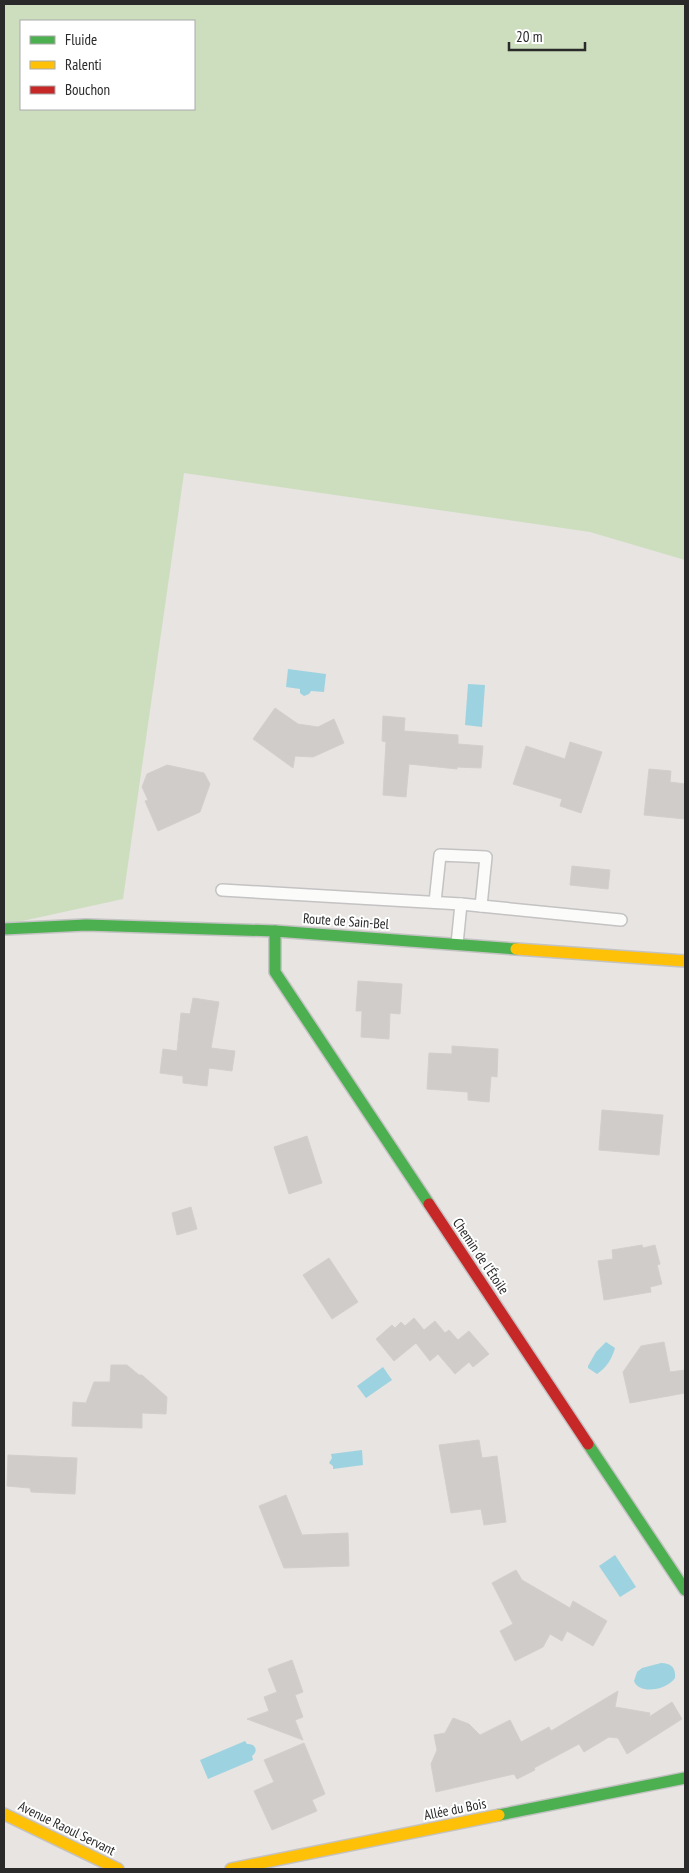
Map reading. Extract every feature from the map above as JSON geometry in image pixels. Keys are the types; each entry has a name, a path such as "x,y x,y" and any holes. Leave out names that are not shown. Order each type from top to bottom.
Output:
{"street":[{"name":"Route de Sain-Bel","path":"4,929 86,925 274,931 685,961"},
{"name":"Chemin de l'Étoile","path":"274,931 275,972 685,1590"},
{"name":"Allée du Bois","path":"231,1869 685,1778"},
{"name":"Avenue Raoul Servant","path":"4,1814 118,1869"}],"lane":[{"path":"435,902 440,855 486,857 481,906"},
{"path":"222,890 435,902 621,920"},
{"path":"457,944 461,904"}],"green space":[{"path":"4,4 685,4 685,560 590,532 184,473 123,899 4,925"}],"water":[{"path":"288,669 326,674 324,692 311,691 304,696 300,693 300,689 286,687"},
{"path":"468,684 485,685 482,727 465,725"},
{"path":"606,1342 615,1348 608,1363 597,1374 588,1366 596,1352"},
{"path":"383,1367 392,1380 366,1398 357,1386"},
{"path":"362,1450 363,1465 333,1469 333,1466 329,1463 332,1458 331,1454"},
{"path":"615,1555 636,1587 620,1597 599,1566"},
{"path":"661,1663 668,1664 674,1669 675,1678 671,1682 661,1688 648,1690 637,1686 634,1681 637,1672 642,1668"},
{"path":"245,1741 256,1750 252,1756 253,1760 208,1779 200,1760"}],"building":[{"path":"275,708 298,724 318,727 334,719 344,743 313,757 295,756 293,768 253,739"},
{"path":"383,716 405,718 404,731 458,735 458,744 483,746 481,768 457,767 457,769 409,764 406,797 383,795 386,742 382,741"},
{"path":"570,742 602,752 581,813 560,806 562,799 513,784 526,746 565,759"},
{"path":"167,765 204,773 210,784 200,812 158,831 145,801 148,800 142,787 147,774"},
{"path":"649,769 671,771 670,782 685,784 685,819 644,815"},
{"path":"572,866 610,870 608,889 570,885"},
{"path":"358,981 402,984 400,1014 390,1013 389,1039 361,1037 362,1011 356,1011"},
{"path":"193,998 219,1002 211,1048 235,1051 232,1071 209,1068 207,1086 183,1083 183,1076 160,1073 163,1049 177,1051 181,1013 190,1014"},
{"path":"452,1046 498,1049 497,1077 491,1076 489,1102 468,1100 468,1092 427,1089 429,1053 452,1054"},
{"path":"602,1110 663,1115 659,1155 599,1150"},
{"path":"307,1136 322,1183 289,1194 274,1147"},
{"path":"191,1207 197,1229 177,1235 172,1213"},
{"path":"642,1245 643,1248 655,1245 660,1264 657,1265 662,1284 650,1287 651,1292 604,1300 598,1261 613,1259 612,1250"},
{"path":"329,1258 358,1302 332,1319 303,1275"},
{"path":"414,1318 424,1330 435,1321 445,1333 449,1330 458,1340 469,1331 489,1354 473,1367 469,1362 455,1374 438,1354 430,1361 416,1343 394,1361 376,1339 392,1325 395,1328 401,1322 405,1326"},
{"path":"664,1342 670,1372 685,1370 685,1393 630,1403 623,1372 641,1346"},
{"path":"111,1365 127,1365 139,1375 142,1375 167,1397 166,1414 142,1413 142,1428 72,1426 73,1402 86,1403 94,1382 110,1382"},
{"path":"479,1440 482,1458 497,1456 506,1522 484,1525 481,1509 451,1513 439,1445"},
{"path":"8,1455 77,1458 75,1494 31,1492 30,1488 7,1486"},
{"path":"286,1495 302,1535 348,1533 349,1566 284,1568 259,1506"},
{"path":"516,1570 522,1580 570,1608 573,1601 607,1621 593,1646 567,1631 562,1641 550,1634 543,1647 515,1661 500,1631 513,1624 492,1583"},
{"path":"292,1660 303,1692 295,1695 303,1717 295,1720 303,1740 247,1719 269,1711 264,1697 277,1692 268,1669"},
{"path":"618,1691 615,1707 650,1713 649,1717 672,1702 682,1719 627,1754 618,1738 609,1737 584,1752 579,1744 517,1779 514,1774 436,1792 431,1764 437,1750 434,1735 445,1733 453,1718 469,1724 480,1735 510,1720 521,1742 549,1727 551,1731"},
{"path":"304,1743 325,1794 312,1800 317,1811 272,1830 254,1791 274,1782 264,1760"}],"traffic: fast":[{"path":"4,929 86,925 275,931 516,949"},
{"path":"275,931 275,972 429,1204"},
{"path":"588,1444 685,1590"},
{"path":"499,1815 685,1778"}],"traffic: slow":[{"path":"516,949 685,961"},
{"path":"4,1814 118,1869"},
{"path":"231,1869 499,1815"}],"traffic: jam":[{"path":"429,1204 588,1444"}]}
